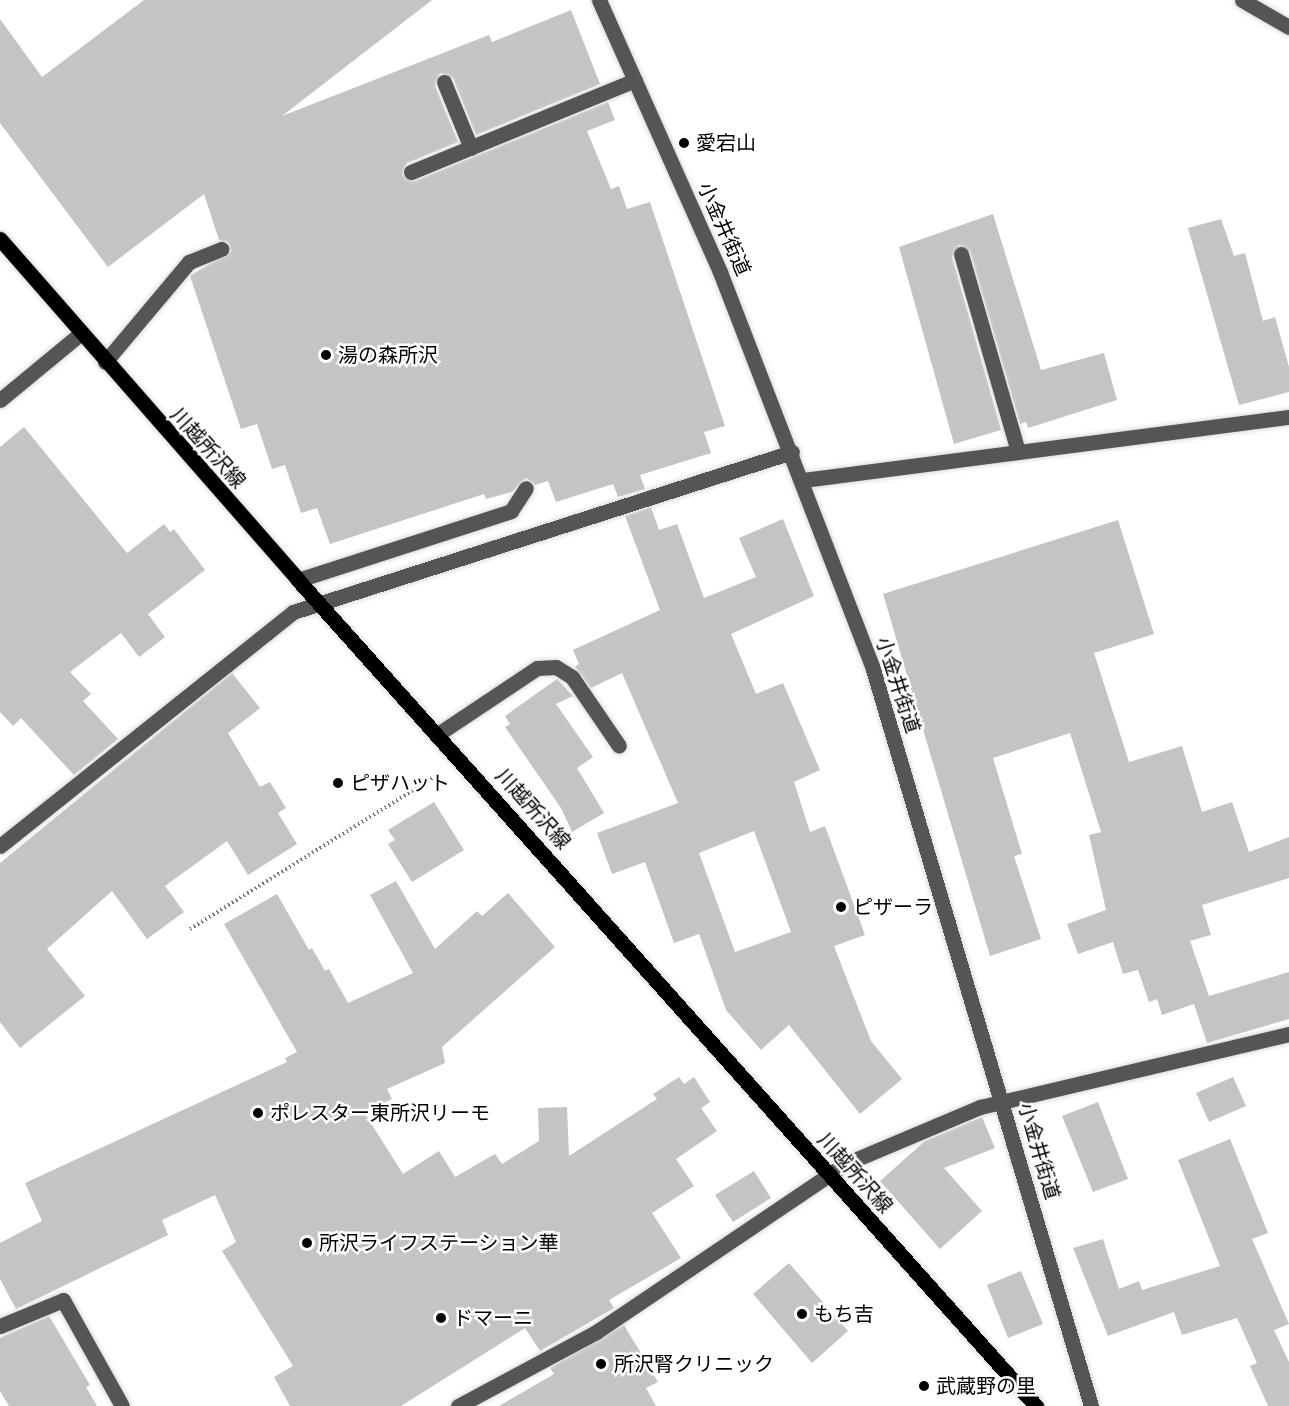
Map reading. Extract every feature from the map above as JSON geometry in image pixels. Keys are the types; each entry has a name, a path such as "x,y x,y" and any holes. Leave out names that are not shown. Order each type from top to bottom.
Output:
{"main road":[{"name":"川越所沢線","path":"0,239 80,334 317,602 438,734 1036,1406"}],"street":[{"name":"小金井街道","path":"599,0 720,272 803,480 872,666 1003,1102 1091,1406"},
{"path":"1242,0 1289,27"},
{"path":"411,172 635,80"},
{"path":"444,82 471,148"},
{"path":"105,362 189,262 222,249"},
{"path":"961,254 1018,453"},
{"path":"0,400 80,334"},
{"path":"803,480 1289,417"},
{"path":"0,846 266,631 317,602 792,452"},
{"path":"298,580 511,511 526,488"},
{"path":"438,734 537,668 555,667 572,677 620,746"},
{"path":"458,1406 596,1332 846,1164 980,1107 1289,1034"},
{"path":"0,1326 63,1300 122,1406"}],"path":[{"path":"190,929 462,761"}],"building":[{"path":"144,0 432,0 282,116 489,35 492,42 571,10 600,84 476,135 453,78 440,73 435,86 458,142 407,163 402,175 415,181 608,102 615,120 587,131 611,189 619,186 627,209 650,202 725,426 704,432 711,453 640,475 645,489 618,497 613,484 556,502 548,481 535,485 526,478 512,492 486,499 484,494 330,544 317,508 301,513 285,465 272,469 257,424 241,429 190,276 231,251 228,242 219,240 204,194 108,267 0,123 0,19 42,77"},
{"path":"993,214 1041,370 1104,353 1117,400 1028,428 1026,422 1020,424 970,251 959,245 952,257 1001,430 954,444 899,247"},
{"path":"1221,219 1234,256 1245,253 1263,321 1275,317 1289,367 1289,392 1239,405 1188,228"},
{"path":"24,427 127,553 164,524 170,532 174,529 205,570 148,614 165,637 139,657 121,633 70,672 91,694 83,701 118,739 74,775 21,718 13,726 0,712 0,447"},
{"path":"651,507 659,530 677,524 704,598 756,577 739,538 783,519 814,596 731,634 756,694 783,683 820,770 794,782 810,832 825,826 865,935 834,946 871,1041 902,1079 860,1114 789,1025 761,1050 726,1010 699,934 674,943 645,862 612,874 597,833 678,803 622,673 591,688 575,667 579,664 573,650 660,610 625,516","holes":["754,831 791,932 735,952 699,853"]},
{"path":"1118,520 1154,634 1094,653 1129,762 1182,746 1202,812 1232,802 1249,852 1289,837 1289,878 1202,905 1211,935 1190,941 1209,996 1289,972 1289,1019 1207,1043 1194,1004 1162,1015 1157,999 1149,1002 1138,970 1123,974 1113,942 1078,954 1067,924 1106,910 1089,835 1101,832 1070,733 993,758 1022,854 1014,856 1041,939 990,956 883,594"},
{"path":"232,673 260,708 228,733 260,787 270,782 286,808 278,813 297,844 248,875 227,841 165,886 184,912 147,939 112,891 47,949 85,996 20,1048 0,1022 0,863"},
{"path":"557,679 573,696 556,704 593,757 577,768 604,813 572,832 561,808 505,727 510,724 505,716"},
{"path":"434,802 464,850 412,882 388,844 395,840 388,830"},
{"path":"396,881 435,949 477,911 482,916 508,893 555,947 442,1047 445,1063 387,1089 392,1099 364,1112 403,1174 439,1151 455,1177 495,1154 502,1164 539,1141 538,1108 567,1107 569,1156 657,1099 653,1094 679,1077 684,1084 694,1077 710,1102 701,1108 717,1131 676,1159 694,1186 652,1213 681,1258 609,1300 614,1308 540,1351 525,1328 401,1406 290,1406 274,1377 293,1366 222,1251 236,1242 215,1195 162,1220 168,1235 16,1309 0,1279 0,1243 42,1221 25,1183 287,1062 285,1058 297,1052 224,924 277,894 309,950 312,948 325,971 329,969 348,1003 413,973 370,895"},
{"path":"1233,1077 1246,1106 1209,1122 1196,1093"},
{"path":"1098,1102 1128,1179 1093,1192 1062,1116"},
{"path":"982,1117 995,1148 944,1168 982,1211 940,1249 880,1181 925,1141"},
{"path":"1230,1139 1268,1233 1252,1239 1289,1324 1274,1330 1289,1362 1289,1406 1268,1406 1250,1366 1257,1363 1237,1318 1182,1335 1174,1312 1108,1336 1073,1248 1103,1239 1119,1289 1139,1281 1142,1290 1220,1266 1178,1160"},
{"path":"754,1171 771,1198 733,1222 715,1195"},
{"name":"もち吉","path":"789,1263 848,1331 812,1363 753,1294"},
{"path":"1021,1271 1043,1324 1008,1338 987,1285"},
{"path":"49,1316 90,1385 86,1387 97,1406 9,1406 0,1391 0,1338"},
{"name":"所沢腎クリニック","path":"624,1325 658,1382 646,1388 656,1406 499,1406 554,1374 550,1368"}],"place":[{"name":"愛宕山","path":"684,143"},
{"name":"湯の森所沢","path":"326,355"},
{"name":"ピザハット","path":"338,783"},
{"name":"ピザーラ","path":"841,907"},
{"name":"ポレスター東所沢リーモ","path":"258,1113"},
{"name":"所沢ライフステーション華","path":"307,1243"},
{"name":"もち吉","path":"802,1314"},
{"name":"ドマーニ","path":"441,1318"},
{"name":"所沢腎クリニック","path":"601,1364"},
{"name":"武蔵野の里","path":"924,1386"}]}
